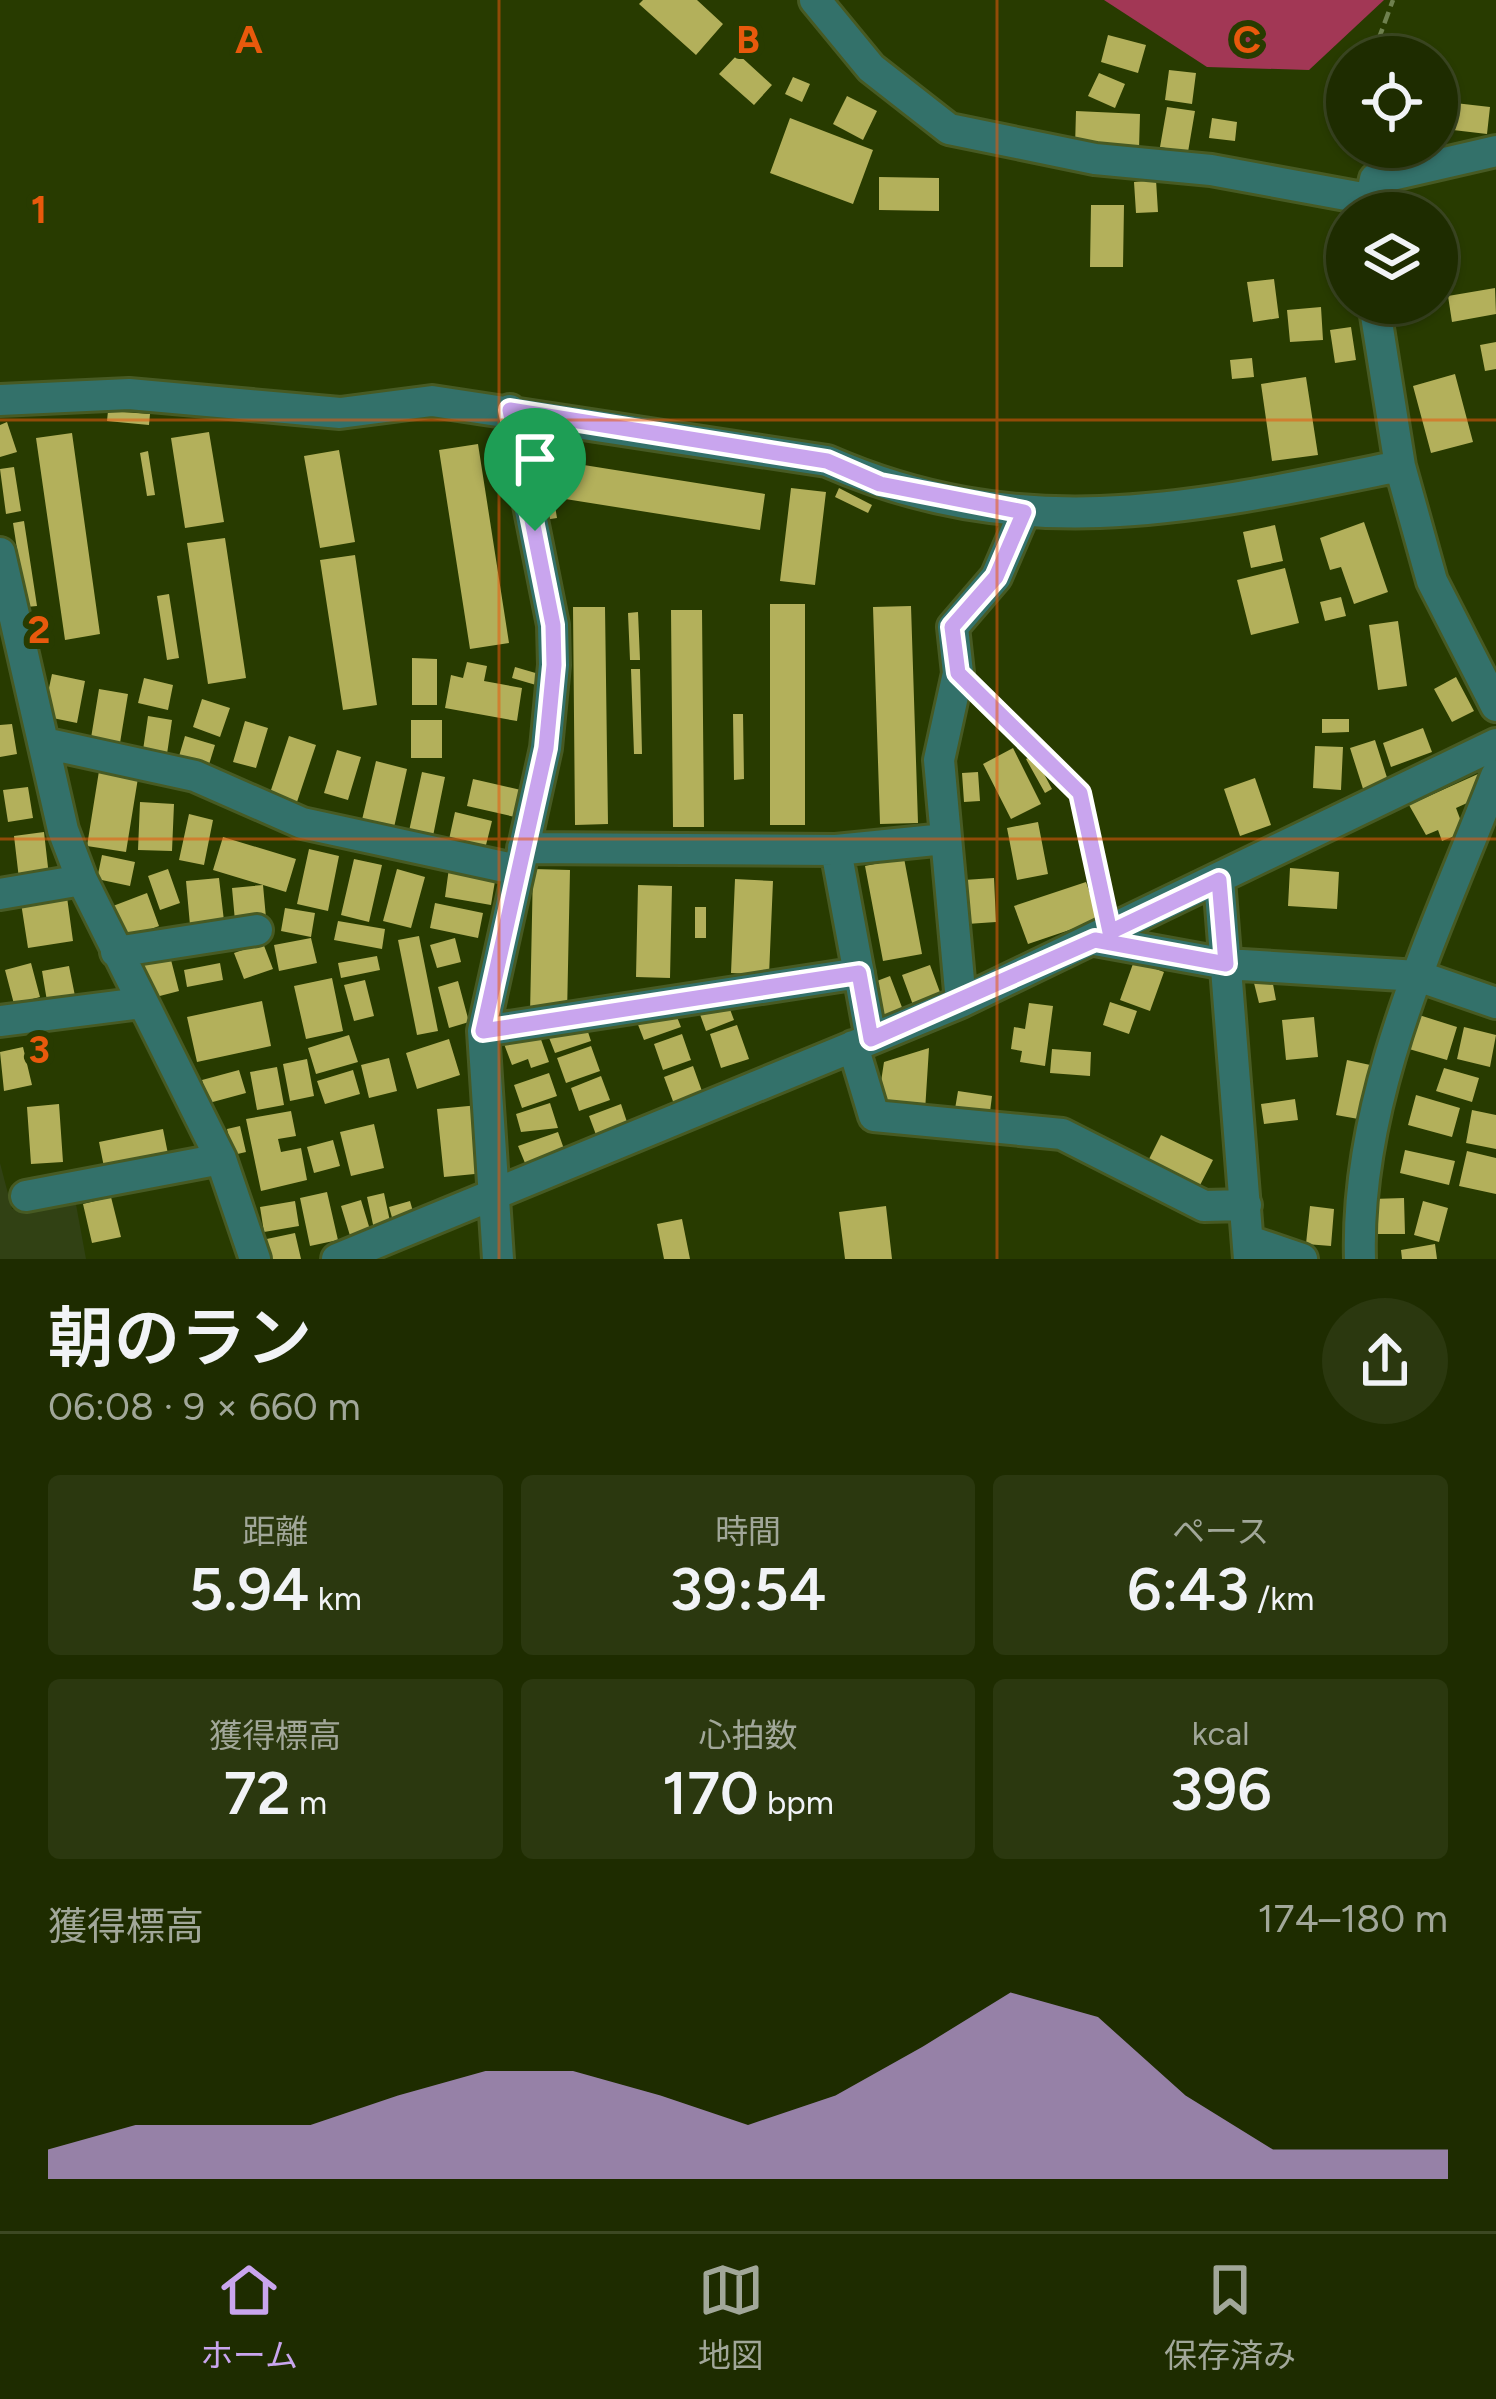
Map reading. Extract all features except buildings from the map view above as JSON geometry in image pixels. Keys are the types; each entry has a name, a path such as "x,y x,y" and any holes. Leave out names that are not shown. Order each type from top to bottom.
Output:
{"street":[{"path":"815,0 871,68 949,129 1095,159 1211,170 1326,196"},
{"path":"1372,192 1375,179 1496,151"},
{"path":"1377,324 1400,466 1432,581 1496,706"},
{"path":"0,400 128,394 340,413 432,401 827,461 880,484 1024,512 1110,516 1217,503 1400,466"},
{"path":"498,1259 498,1193 483,1031 546,748 554,665 549,604 510,410"},
{"path":"961,1002 939,760 958,673 952,627 996,577 1024,512"},
{"path":"0,553 64,830 82,880 220,1160 255,1259"},
{"path":"44,743 195,776 302,823 520,859 836,850 945,839"},
{"path":"338,1259 961,1002 1496,744"},
{"path":"1360,1259 1358,1198 1379,1098 1418,976 1496,776"},
{"path":"836,850 859,973 862,1043 874,1116 1062,1134 1204,1206 1246,1204"},
{"path":"0,894 82,880"},
{"path":"1219,880 1249,1250 1302,1259"},
{"path":"116,952 257,930"},
{"path":"1102,936 1226,964 1418,976 1496,1003"},
{"path":"483,1031 859,973"},
{"path":"0,1021 141,1003"},
{"path":"26,1196 220,1160"}],"path":[{"path":"1380,36 1394,0"},
{"path":"958,673 1080,793 1102,936"}],"shaded area":[{"path":"1104,0 1384,0 1345,36 1326,36 1326,54 1309,70 1207,67"},
{"path":"0,1163 12,1209 75,1199 86,1259 0,1259"}],"route":[{"path":"510,410 827,461 880,484 1024,512 996,577 952,627 958,673 1070,778 1080,793 1110,932 1219,880 1226,964 1095,940 871,1039 859,973 709,992 483,1031 536,796 551,707 553,625 535,531 510,410"}]}
